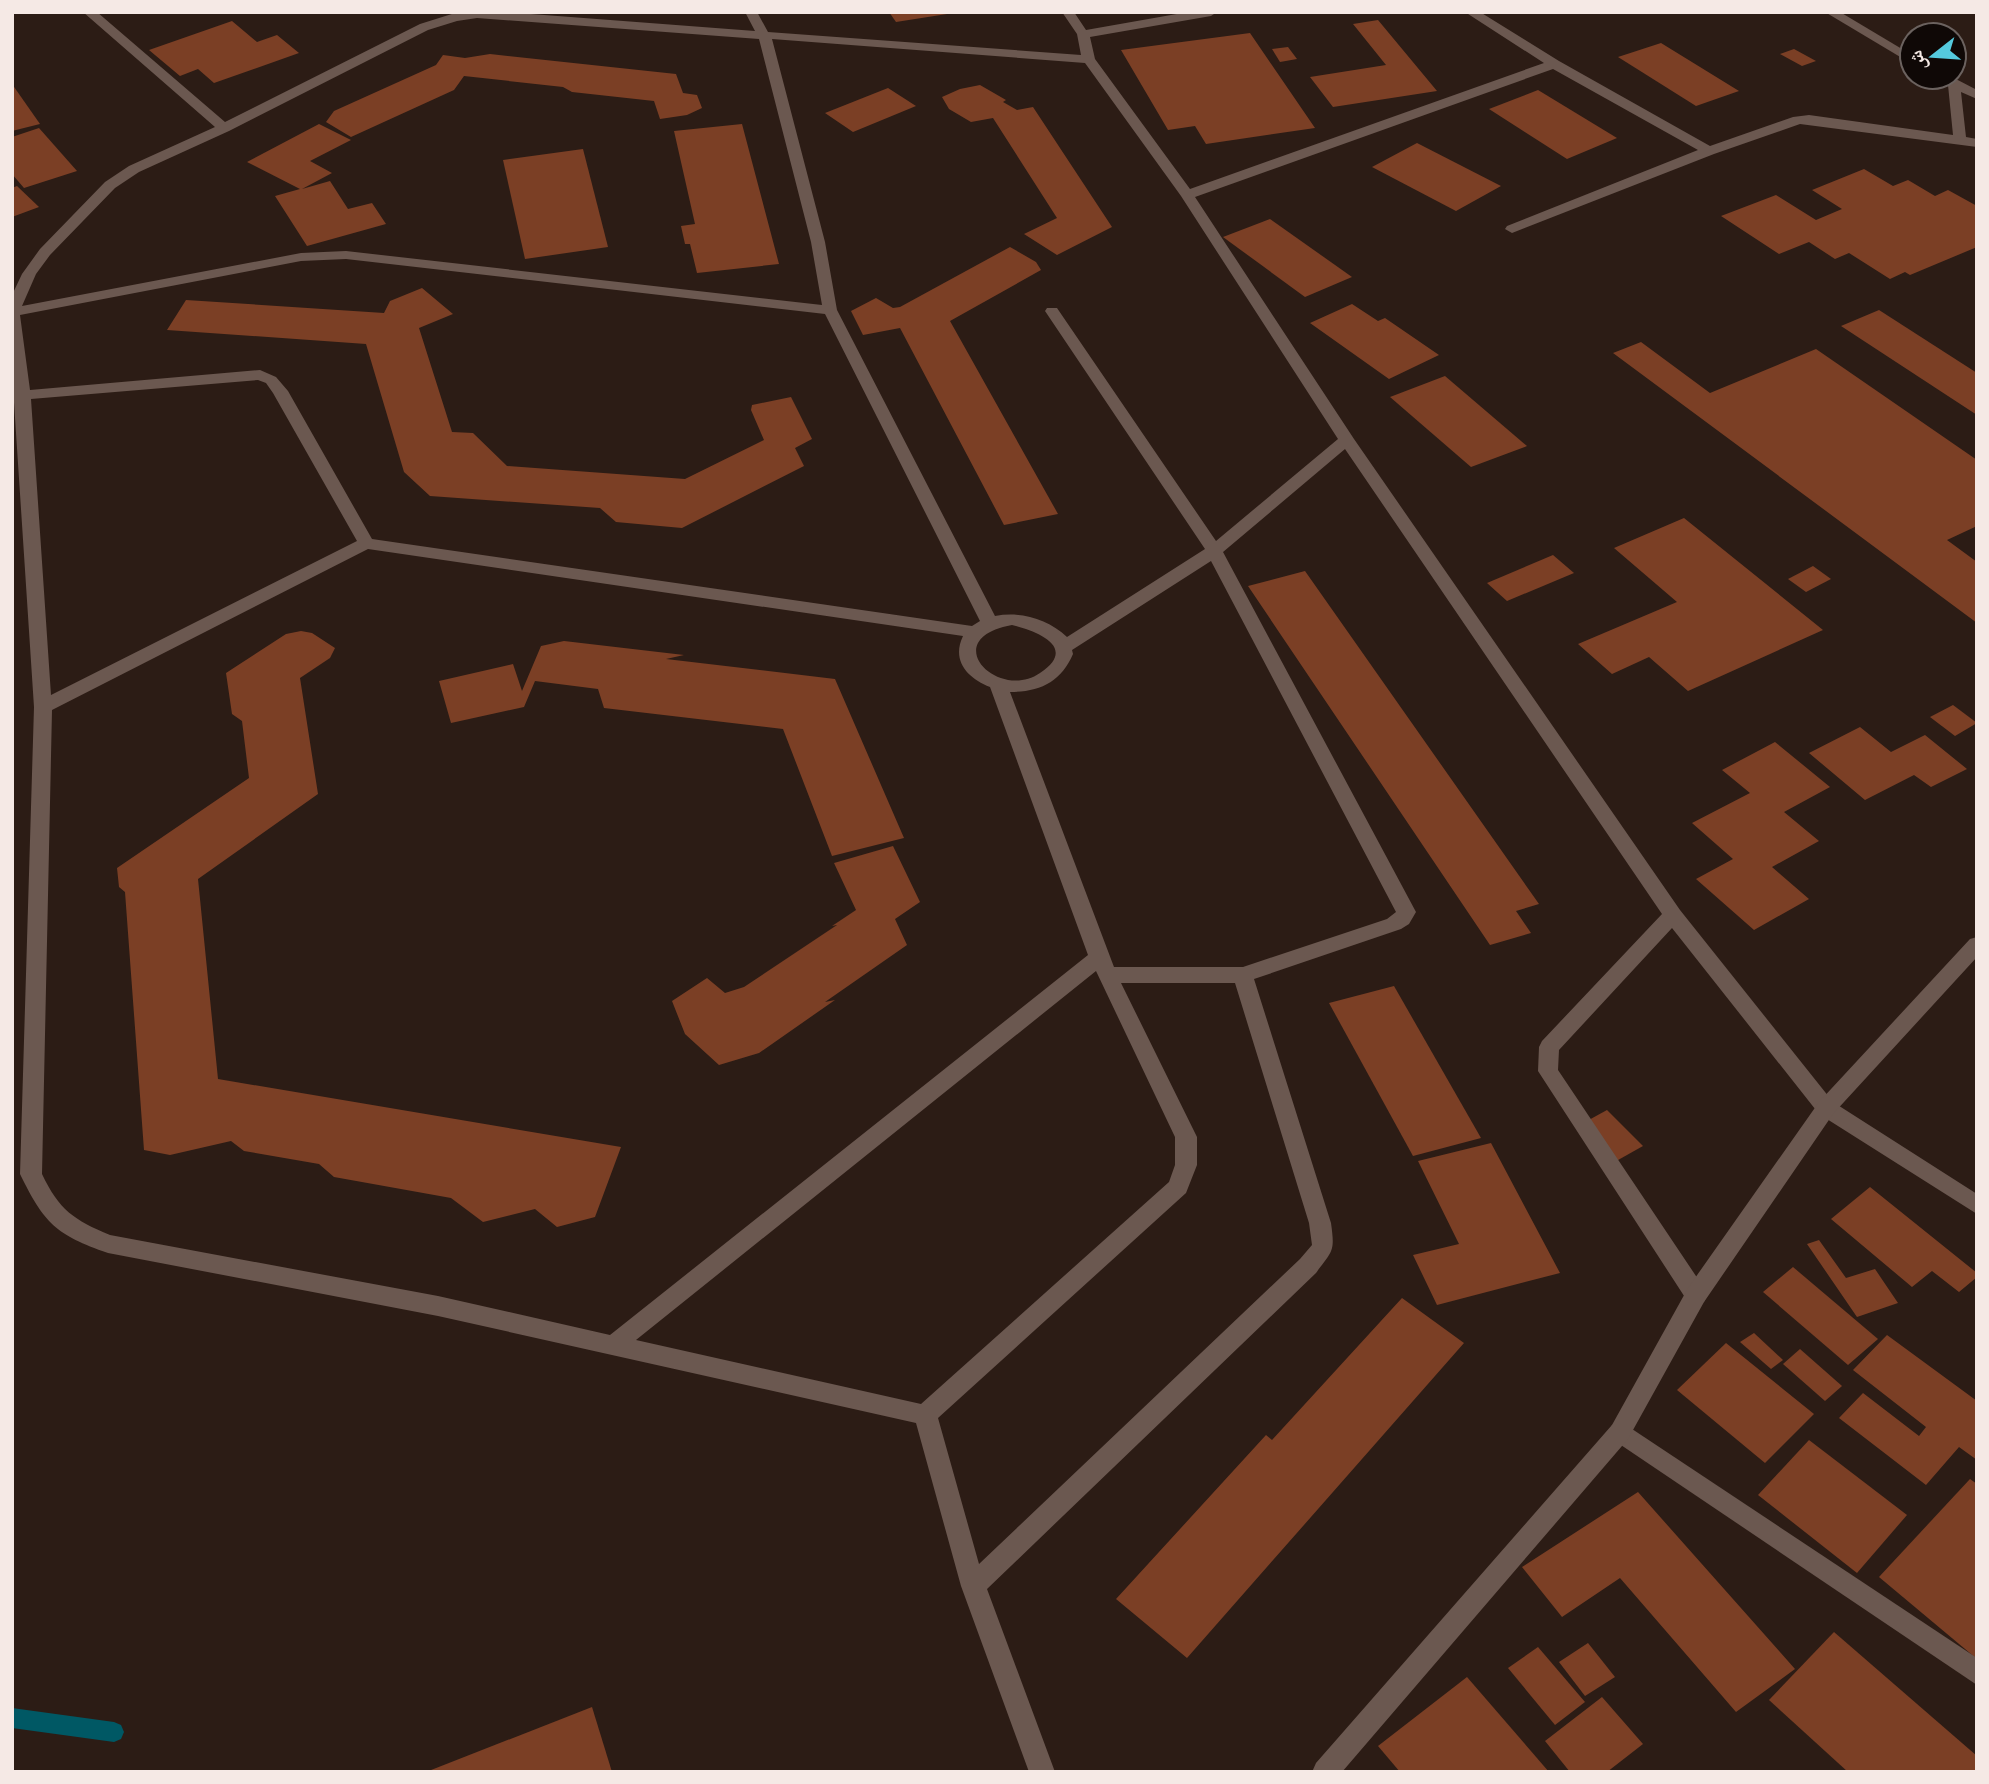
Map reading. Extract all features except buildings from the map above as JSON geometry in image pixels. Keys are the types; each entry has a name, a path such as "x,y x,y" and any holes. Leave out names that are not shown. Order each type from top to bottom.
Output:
{"street":[{"path":"89,12 224,128"},
{"path":"751,12 765,37 818,242 830,310 983,628"},
{"path":"1068,12 1083,34 1089,59 1187,195 1347,440 1673,915 1826,1108 1977,1205"},
{"path":"1083,34 1212,12"},
{"path":"1471,12 1554,64 1709,151"},
{"path":"1830,12 1898,52"},
{"path":"925,1415 438,1306 108,1244 65,1226 45,1203 31,1174 43,707 23,395 12,313 29,274 45,252 110,185 134,169 224,128 424,27 455,17 477,14 1089,59"},
{"path":"1187,195 1554,64"},
{"path":"1950,91 1960,141"},
{"path":"1512,229 1709,151 1798,120 1977,143"},
{"path":"12,313 301,257 346,256 830,310"},
{"path":"614,1345 1103,966 1243,975 1394,924 1402,919 1406,912 1214,551 1052,310"},
{"path":"23,395 233,375 260,375 271,380 280,391 366,544"},
{"path":"1065,646 1214,551 1347,440"},
{"path":"43,707 366,544 983,628 1012,619 1036,622 1054,632 1065,646 1064,660 1056,673 1039,682 1019,686 998,684 979,675 967,661 966,646 983,628"},
{"path":"925,1415 1178,1187 1186,1166 1186,1137 1103,966 998,684"},
{"path":"1673,915 1549,1047 1548,1071 1696,1295"},
{"path":"1335,1768 1620,1432 1696,1295 1826,1108 1977,944"},
{"path":"973,1586 1308,1266 1323,1247 1320,1223 1243,975"},
{"path":"925,1415 973,1586 1042,1772"},
{"path":"1620,1432 1977,1673"}],"waterway":[{"path":"12,1718 114,1732"}]}
